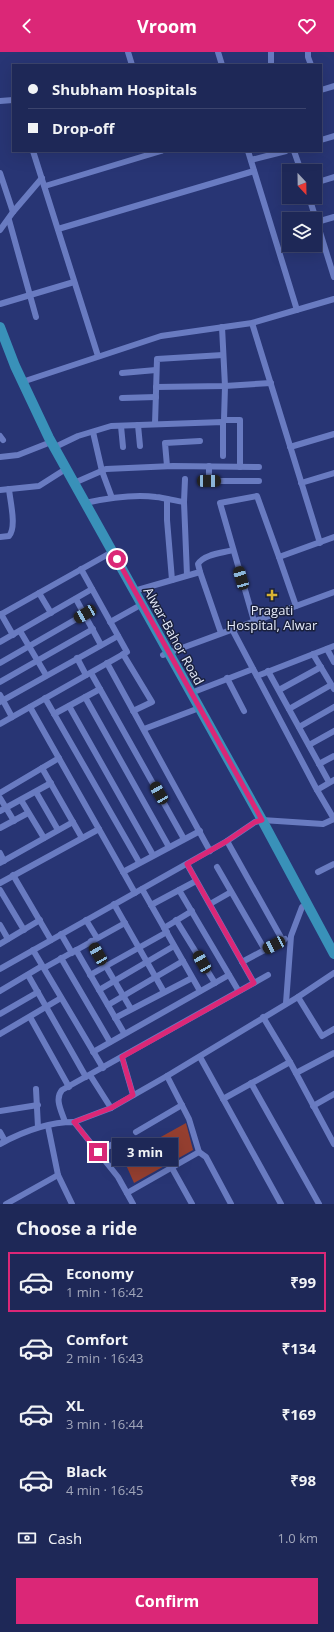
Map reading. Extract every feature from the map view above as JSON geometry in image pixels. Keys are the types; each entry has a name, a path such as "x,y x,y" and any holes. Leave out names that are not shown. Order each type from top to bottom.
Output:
{"main road":[{"name":"Alwar-Bahor Road","path":"0,327 22,382 62,472 110,553 134,590 194,710 334,954"},
{"name":"Alwar-Bahor Road","path":"0,343 12,374 50,446 85,503 137,607 191,692 302,907 334,964"}],"street":[{"path":"128,52 132,64"},
{"path":"218,52 222,64"},
{"path":"271,64 272,52"},
{"path":"308,52 311,64"},
{"path":"322,89 334,86"},
{"path":"0,101 12,100"},
{"path":"322,140 334,136"},
{"path":"33,152 98,356"},
{"path":"45,186 156,152"},
{"path":"248,152 297,310"},
{"path":"251,160 282,152"},
{"path":"294,152 298,164"},
{"path":"58,229 254,171"},
{"path":"0,173 13,212"},
{"path":"322,181 334,177"},
{"path":"0,230 42,178"},
{"path":"322,221 334,217"},
{"path":"8,220 36,317"},
{"path":"322,234 331,256 334,277"},
{"path":"0,304 74,282"},
{"path":"22,382 160,336 252,323 334,298"},
{"path":"252,323 320,543"},
{"path":"222,327 225,386 223,456"},
{"path":"155,424 157,359 224,355"},
{"path":"122,373 156,370"},
{"path":"156,387 225,386 271,383"},
{"path":"122,398 156,397"},
{"path":"0,457 18,455 111,426 240,420 240,467"},
{"path":"138,425 140,446"},
{"path":"121,426 123,447"},
{"path":"93,432 102,470 112,498"},
{"path":"290,447 334,434"},
{"path":"167,466 165,443 200,441"},
{"path":"74,483 106,469 167,466 259,467"},
{"path":"209,466 209,481 259,481"},
{"path":"0,490 39,486 62,472"},
{"path":"301,483 334,473"},
{"path":"185,479 184,502 187,575"},
{"path":"0,537 9,536 12,533 14,526 9,489"},
{"path":"85,503 112,498 138,496 184,502"},
{"path":"254,621 220,503 257,496 296,606"},
{"path":"167,499 167,520 172,580"},
{"path":"279,557 334,537"},
{"path":"221,633 198,564 200,560 205,557 233,550"},
{"path":"13,635 0,615 110,553"},
{"path":"0,724 127,652 81,569"},
{"path":"134,590 200,572"},
{"path":"0,642 92,589"},
{"path":"166,654 334,592"},
{"path":"39,593 51,613"},
{"path":"76,599 102,645"},
{"path":"110,622 137,607"},
{"path":"0,663 85,614"},
{"path":"0,682 93,629"},
{"path":"0,968 210,851 258,821 323,824 334,819 317,790 232,629"},
{"path":"20,631 46,676"},
{"path":"12,717 1,699 118,636"},
{"path":"257,676 334,646"},
{"path":"327,649 334,662"},
{"path":"123,654 152,702 133,711"},
{"path":"289,709 333,687 314,654"},
{"path":"77,658 100,689 184,839"},
{"path":"107,663 210,851"},
{"path":"279,690 321,667"},
{"path":"191,692 253,669"},
{"path":"268,671 319,764 332,781 317,790"},
{"path":"228,678 244,711"},
{"path":"54,714 100,689"},
{"path":"85,697 170,847"},
{"path":"45,698 139,862"},
{"path":"69,706 108,772 153,855"},
{"path":"30,707 134,893"},
{"path":"299,727 334,707"},
{"path":"144,729 194,710"},
{"path":"309,745 334,731"},
{"path":"319,764 334,756"},
{"path":"0,793 59,758"},
{"path":"42,768 82,838"},
{"path":"3,810 51,783"},
{"path":"36,792 58,830"},
{"path":"0,798 3,810 14,821"},
{"path":"21,800 44,838"},
{"path":"0,828 28,813"},
{"path":"0,853 2,862 73,822"},
{"path":"0,883 99,829"},
{"path":"123,872 139,862 200,831"},
{"path":"227,841 283,941"},
{"path":"187,864 254,983"},
{"path":"318,872 334,864"},
{"path":"217,867 265,950"},
{"path":"13,875 51,940"},
{"path":"151,905 196,881"},
{"path":"142,889 200,991"},
{"path":"0,890 24,930"},
{"path":"179,890 238,990"},
{"path":"210,904 232,892"},
{"path":"114,904 164,992"},
{"path":"286,1003 291,936 302,907"},
{"path":"90,975 139,948 165,930 176,920 192,911"},
{"path":"0,944 40,920"},
{"path":"86,920 106,966 131,1010"},
{"path":"176,920 214,983"},
{"path":"0,991 125,922"},
{"path":"0,925 8,939"},
{"path":"61,934 90,975 124,1033"},
{"path":"242,962 291,936"},
{"path":"99,990 174,946"},
{"path":"33,950 103,1068"},
{"path":"61,958 110,1042"},
{"path":"108,1005 183,961"},
{"path":"0,1132 3,1143 38,1128 65,1122 74,1122 111,1108 200,1056 334,973"},
{"path":"28,975 88,1076 111,1108"},
{"path":"93,1052 124,1033 229,975"},
{"path":"65,1122 58,1099 58,1094 62,1090 238,990 268,975"},
{"path":"115,1018 192,978"},
{"path":"0,1014 38,992"},
{"path":"298,996 322,1036 334,1029"},
{"path":"0,1034 61,998"},
{"path":"30,1017 68,1087"},
{"path":"263,1017 290,1062 333,1141"},
{"path":"296,1074 334,1053"},
{"path":"200,1056 281,1204"},
{"path":"122,1057 133,1095"},
{"path":"223,1099 290,1062"},
{"path":"166,1076 189,1119 199,1152 206,1157 231,1204"},
{"path":"251,1083 319,1204"},
{"path":"36,1089 38,1128"},
{"path":"313,1106 334,1094"},
{"path":"0,1111 38,1105"},
{"path":"136,1132 182,1106"},
{"path":"74,1122 118,1177 133,1204"},
{"path":"48,1126 58,1175 72,1204"},
{"path":"98,1152 117,1142"},
{"path":"126,1193 199,1152"},
{"path":"172,1168 192,1204"},
{"path":"6,1204 58,1175"}],"shaded area":[{"path":"186,1123 193,1150 134,1183 123,1158"}],"place":[{"name":"Pragati Hospital, Alwar","path":"272,595"}],"route":[{"path":"98,1152 74,1122 111,1108 133,1095 122,1057 238,990 254,983 187,864 227,841 255,822 262,820 117,559"}]}
